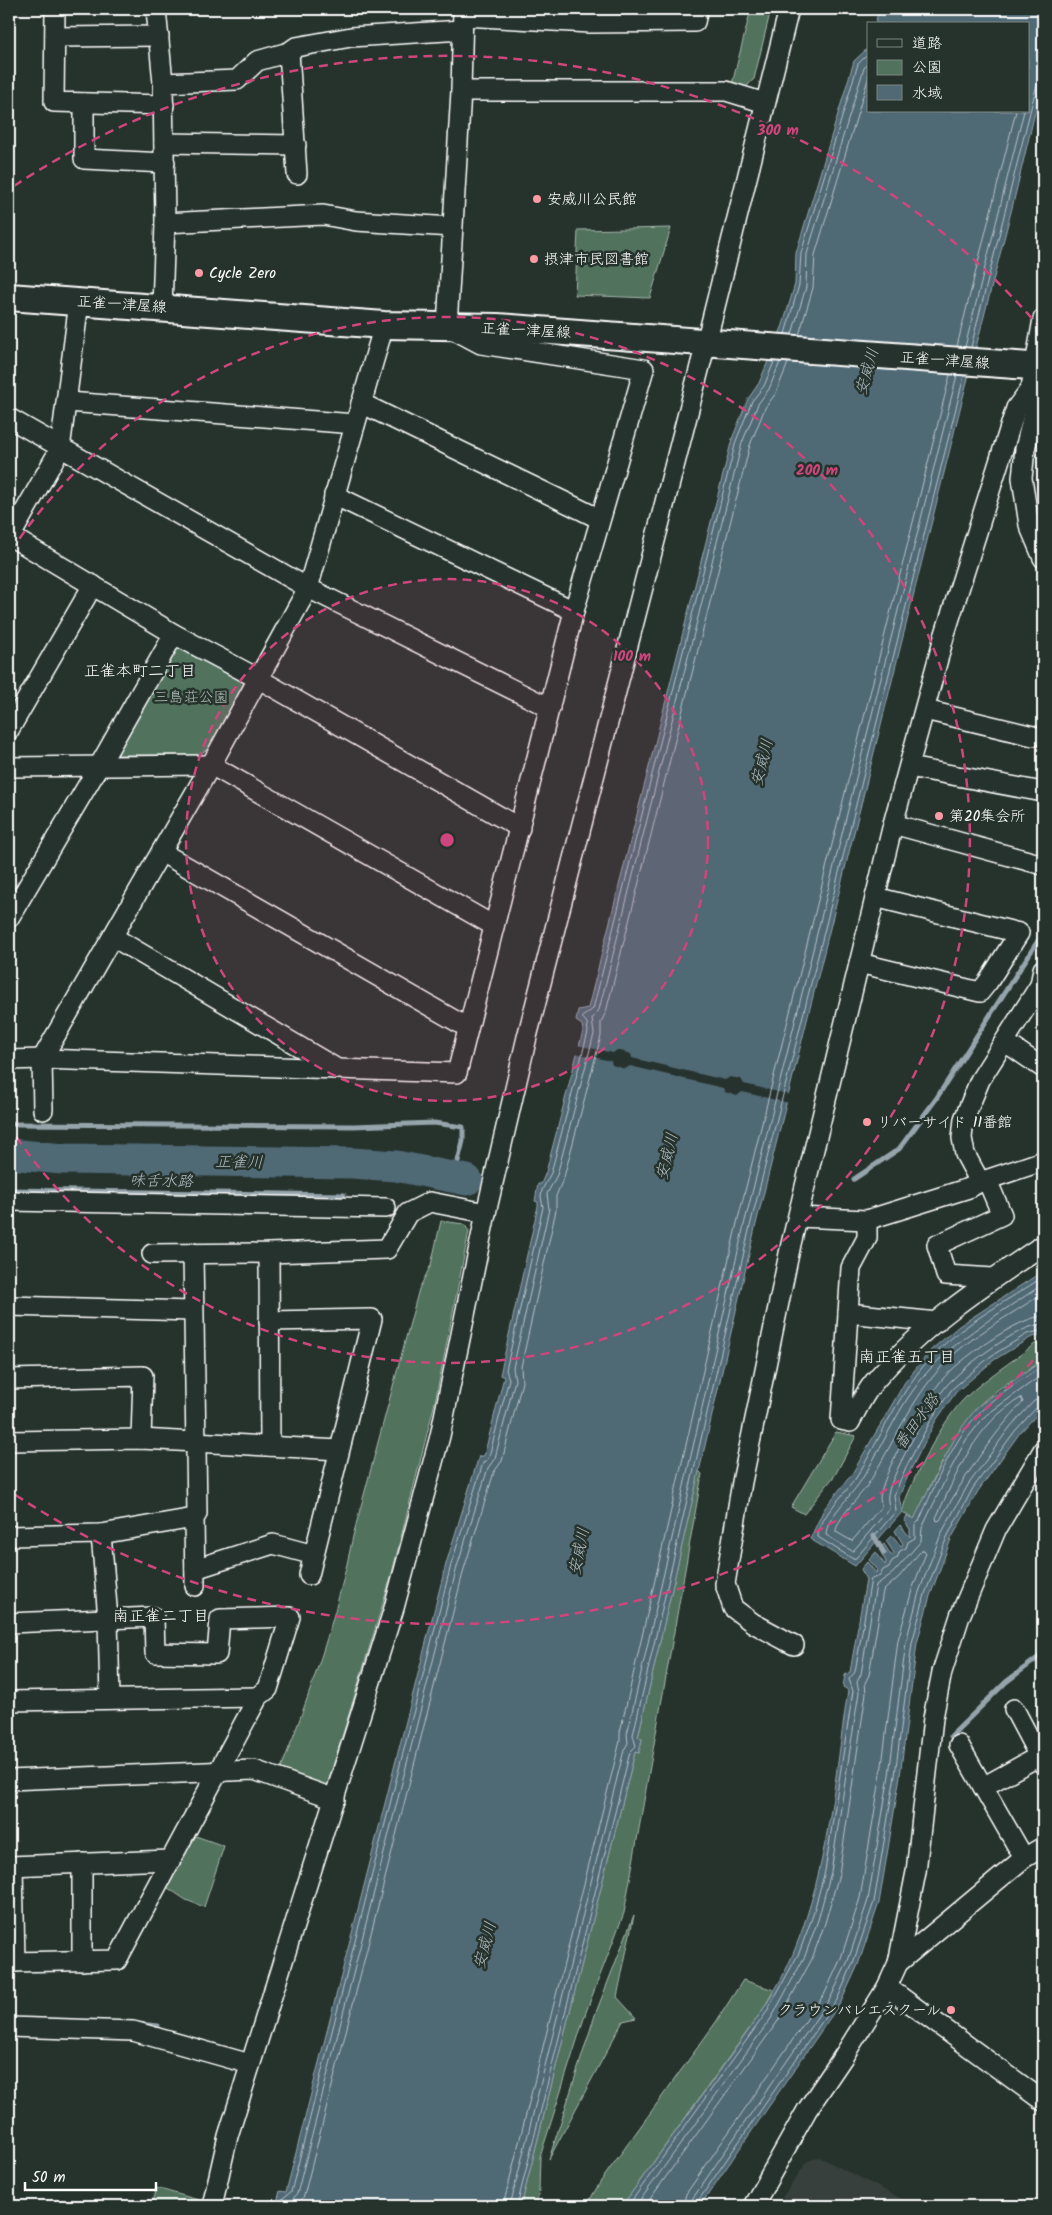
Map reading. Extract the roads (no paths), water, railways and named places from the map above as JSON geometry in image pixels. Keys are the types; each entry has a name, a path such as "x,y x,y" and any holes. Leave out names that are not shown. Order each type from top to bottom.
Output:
{"main road":[{"name":"正雀一津屋線","path":"9,297 384,325 497,327 716,343 1032,372"}],"street":[{"path":"55,9 54,102 164,104"},
{"path":"156,9 164,83 166,223 162,307"},
{"path":"164,83 237,80 257,61 289,52 296,47 463,19 591,16 695,22 698,9"},
{"path":"212,2206 228,2136 394,1608 440,1436 486,1212 527,1037 716,343 765,102 789,9"},
{"path":"9,1060 42,1059 336,1068 457,1074 574,611 644,368 481,344 447,326 461,91 463,19"},
{"path":"55,37 159,36"},
{"path":"289,52 298,174"},
{"path":"461,91 726,91 765,102"},
{"path":"84,103 84,159 165,163"},
{"path":"164,143 296,145"},
{"path":"166,223 323,215 356,221 452,227"},
{"path":"79,302 68,402 60,449 10,537 174,634 259,679 520,828"},
{"path":"794,1645 753,1623 733,1608 725,1584 744,1473 798,1217 893,824 944,637 1016,408 1032,372 1043,319"},
{"path":"43,1110 42,1059 211,765 308,588 384,325"},
{"path":"1032,372 1035,407 1025,449 1022,478 1029,525 1043,558"},
{"path":"68,402 355,424"},
{"path":"362,403 600,519"},
{"path":"9,418 60,449 308,588 550,708"},
{"path":"334,495 574,611"},
{"path":"9,730 93,585"},
{"path":"9,918 174,634"},
{"path":"925,710 1033,736"},
{"path":"9,767 211,765 494,926"},
{"path":"909,767 1043,792"},
{"path":"893,824 1043,865"},
{"path":"161,852 468,1028"},
{"path":"859,963 980,992 1019,933 875,897"},
{"path":"112,937 336,1068"},
{"path":"993,1278 946,1275 937,1245 1002,1215 966,1154 962,1138 964,1119 980,1080 1040,985 1043,968"},
{"path":"1005,1042 1043,1068"},
{"path":"798,1217 867,1220 969,1188 983,1181 1042,1164"},
{"path":"9,1201 386,1208"},
{"path":"152,1254 387,1249 408,1213 430,1202 486,1212"},
{"path":"867,1220 867,1238 852,1268 848,1313 841,1420 850,1422 873,1383 937,1322 993,1278 1043,1245"},
{"path":"9,1536 102,1534 194,1518 198,1514 192,1253"},
{"path":"269,1253 270,1446"},
{"path":"9,1306 192,1310"},
{"path":"848,1313 937,1322"},
{"path":"269,1321 372,1319 309,1575"},
{"path":"9,1379 143,1376 141,1439"},
{"path":"9,1441 141,1439 340,1450"},
{"path":"752,2206 807,2110 887,1987 898,1962 916,1872 933,1718 942,1672 960,1616 996,1530 1043,1450"},
{"path":"194,1518 195,1578 273,1544 278,1537 314,1555"},
{"path":"102,1534 108,1619 110,1699"},
{"path":"9,1623 154,1617 155,1653 217,1654 220,1620 290,1617 268,1689 258,1697 117,1960 12,1962 11,1866 170,1860"},
{"path":"9,1701 258,1697"},
{"path":"983,1787 1041,1760 1014,1709"},
{"path":"959,1744 1024,1858"},
{"path":"9,1780 254,1770 335,1799"},
{"path":"898,1962 1024,1858 1043,1847"},
{"path":"82,1863 82,1961"},
{"path":"887,1987 1043,2101"},
{"path":"9,2027 133,2031 250,2064"}],"water":[{"name":"安威川","path":"879,9 1043,9 1043,79 755,1228 638,1737 642,1739 639,1753 635,1752 521,2206 276,2206 280,2191 286,2192 446,1564 479,1456 484,1456 504,1377 500,1375 538,1206 538,1202 535,1201 538,1184 541,1184 546,1172 583,1031 582,1025 576,1021 578,1010 588,1008 732,439 748,399 759,383 783,325 795,284 796,253 854,61 867,49 867,112 1030,112 1030,22 876,22"},
{"name":"番田水路","path":"1043,1271 1043,1334 1030,1338 994,1360 956,1392 935,1422 911,1469 899,1497 902,1512 855,1566 810,1539 824,1509 852,1474 905,1382 931,1350 959,1326"},
{"path":"1043,1360 1043,1408 1019,1434 978,1491 951,1539 930,1596 917,1643 900,1776 879,1903 858,1965 841,2002 700,2206 622,2206 754,2023 781,1980 795,1949 815,1886 829,1821 848,1690 843,1687 845,1675 850,1672 866,1580 861,1569 867,1562 876,1573 877,1569 869,1560 876,1552 885,1565 886,1562 879,1549 884,1544 891,1555 893,1555 894,1553 886,1541 892,1535 901,1546 903,1544 895,1531 900,1525 910,1537 910,1529 904,1521 907,1516 914,1519 957,1434 977,1407"}],"waterway":[{"path":"854,1179 899,1149 936,1099 1043,933"},
{"path":"9,1124 354,1126 434,1123 463,1127 463,1141 454,1177"},
{"name":"正雀川","path":"9,1154 63,1159 352,1163 396,1166 467,1180"},
{"name":"味舌水路","path":"9,1190 344,1195"},
{"path":"874,1536 884,1553"},
{"path":"951,1736 1006,1682 1043,1654"},
{"path":"139,2024 158,2026"}],"place":[{"name":"安威川公民館","path":"537,199"},
{"name":"摂津市民図書館","path":"534,259"},
{"name":"Cycle Zero","path":"199,273"},
{"name":"第20集会所","path":"939,816"},
{"name":"リバーサイド 11番館","path":"867,1122"},
{"name":"クラウンバレエスクール","path":"951,2010"}],"district":[{"name":"正雀本町二丁目","path":"140,670"},
{"name":"南正雀五丁目","path":"907,1356"},
{"name":"南正雀二丁目","path":"161,1615"}],"park label":[{"name":"三島荘公園","path":"191,697"}]}
